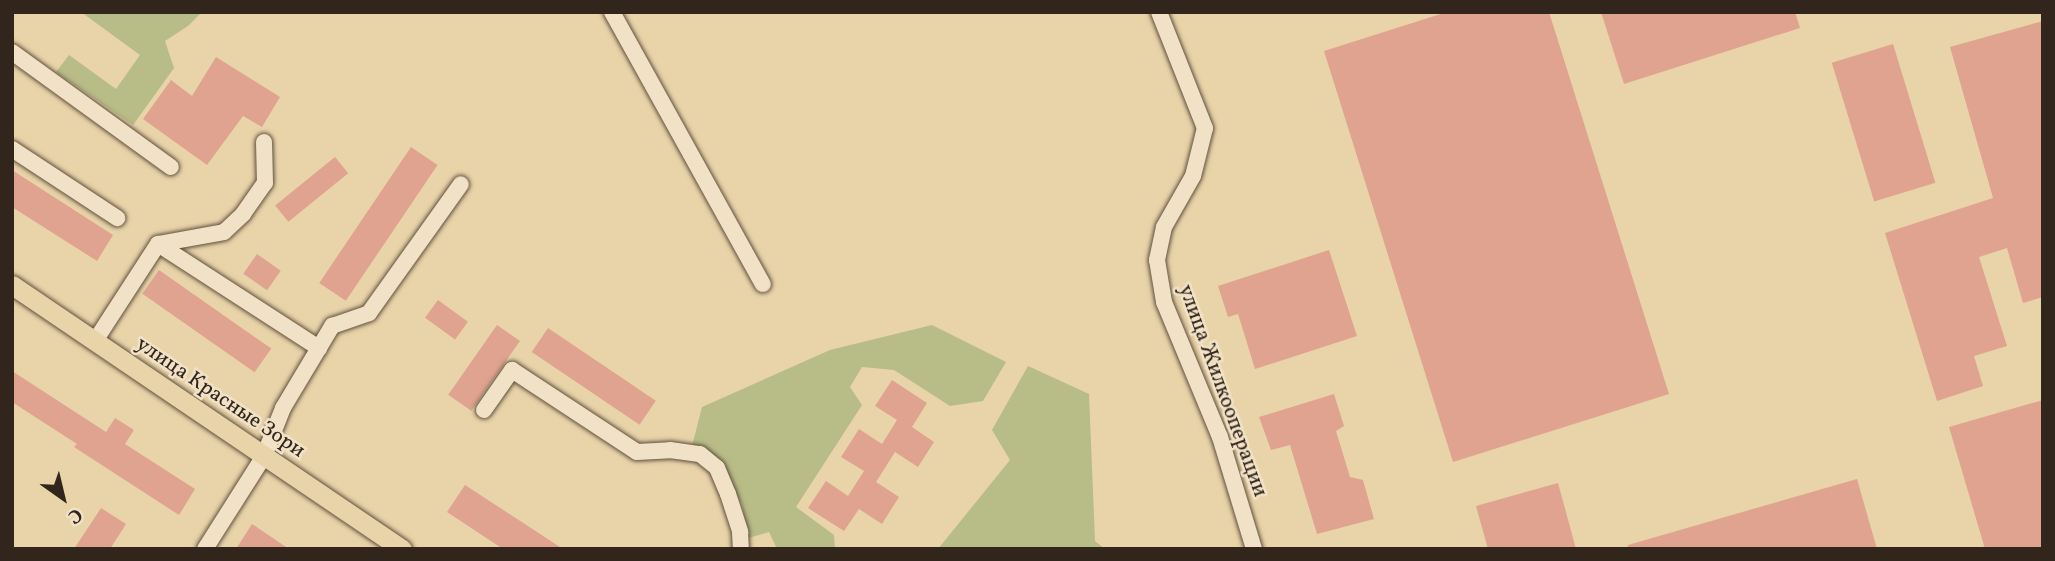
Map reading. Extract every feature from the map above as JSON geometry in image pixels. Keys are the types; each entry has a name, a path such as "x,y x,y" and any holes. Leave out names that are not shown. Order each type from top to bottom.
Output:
{"main road":[{"name":"улица Красные Зори","path":"12,285 402,549"}],"street":[{"path":"612,12 763,284"},
{"name":"улица Жилкооперации","path":"1159,12 1205,128 1193,176 1164,227 1157,260 1164,302 1220,437 1254,549"},
{"path":"12,52 171,167"},
{"path":"95,341 158,244 224,232 243,214 265,183 264,142"},
{"path":"12,149 117,218"},
{"path":"205,549 264,456 283,408 331,326 369,313 461,184"},
{"path":"158,244 319,348"},
{"path":"484,410 512,370 637,452 670,450 700,454 717,468 740,532 741,549"}],"green space":[{"path":"81,12 202,12 188,26 165,41 174,68 133,125 56,72 69,55 116,89 140,55"},
{"path":"932,325 1006,362 983,401 950,406 894,370 862,367 850,387 862,405 796,507 834,535 835,549 777,549 769,532 748,538 742,504 724,474 692,446 702,407 830,350"},
{"path":"1028,366 1089,394 1095,541 1105,549 938,549 1010,460 992,430"}],"building":[{"path":"1447,12 1549,12 1669,394 1453,462 1324,51"},
{"path":"1601,12 1795,12 1800,28 1624,84"},
{"path":"2043,21 2043,297 2023,303 2007,248 1979,257 2007,346 1974,356 1983,386 1937,401 1885,233 1993,198 1950,47"},
{"path":"1893,44 1935,183 1874,201 1832,63"},
{"path":"216,57 280,97 262,127 243,116 207,165 143,119 171,80 192,96"},
{"path":"411,147 438,165 346,301 319,283"},
{"path":"335,157 348,173 288,222 275,205"},
{"path":"12,170 113,235 97,261 12,207"},
{"path":"1329,250 1357,336 1255,369 1238,314 1228,317 1218,286"},
{"path":"257,254 281,271 267,290 243,274"},
{"path":"159,270 271,349 255,372 142,294"},
{"path":"438,300 468,322 455,340 425,318"},
{"path":"497,325 520,341 471,411 448,395"},
{"path":"548,328 656,401 640,425 532,352"},
{"path":"12,371 106,432 115,418 134,430 125,444 195,489 179,515 74,447 77,444 12,402"},
{"path":"892,380 927,403 912,427 934,442 918,467 895,452 876,482 899,497 882,524 859,509 844,531 808,508 826,481 848,496 864,471 841,457 859,429 882,444 897,420 875,406"},
{"path":"1334,394 1344,426 1336,431 1350,477 1363,480 1374,519 1317,534 1290,445 1271,450 1259,417"},
{"path":"2043,400 2043,549 1985,549 1949,427"},
{"path":"1857,479 1877,549 1628,549 1628,545"},
{"path":"1558,483 1576,549 1488,549 1476,506"},
{"path":"465,485 563,549 503,549 447,512"},
{"path":"101,508 126,524 110,549 74,549"},
{"path":"252,524 289,549 236,549"}]}
